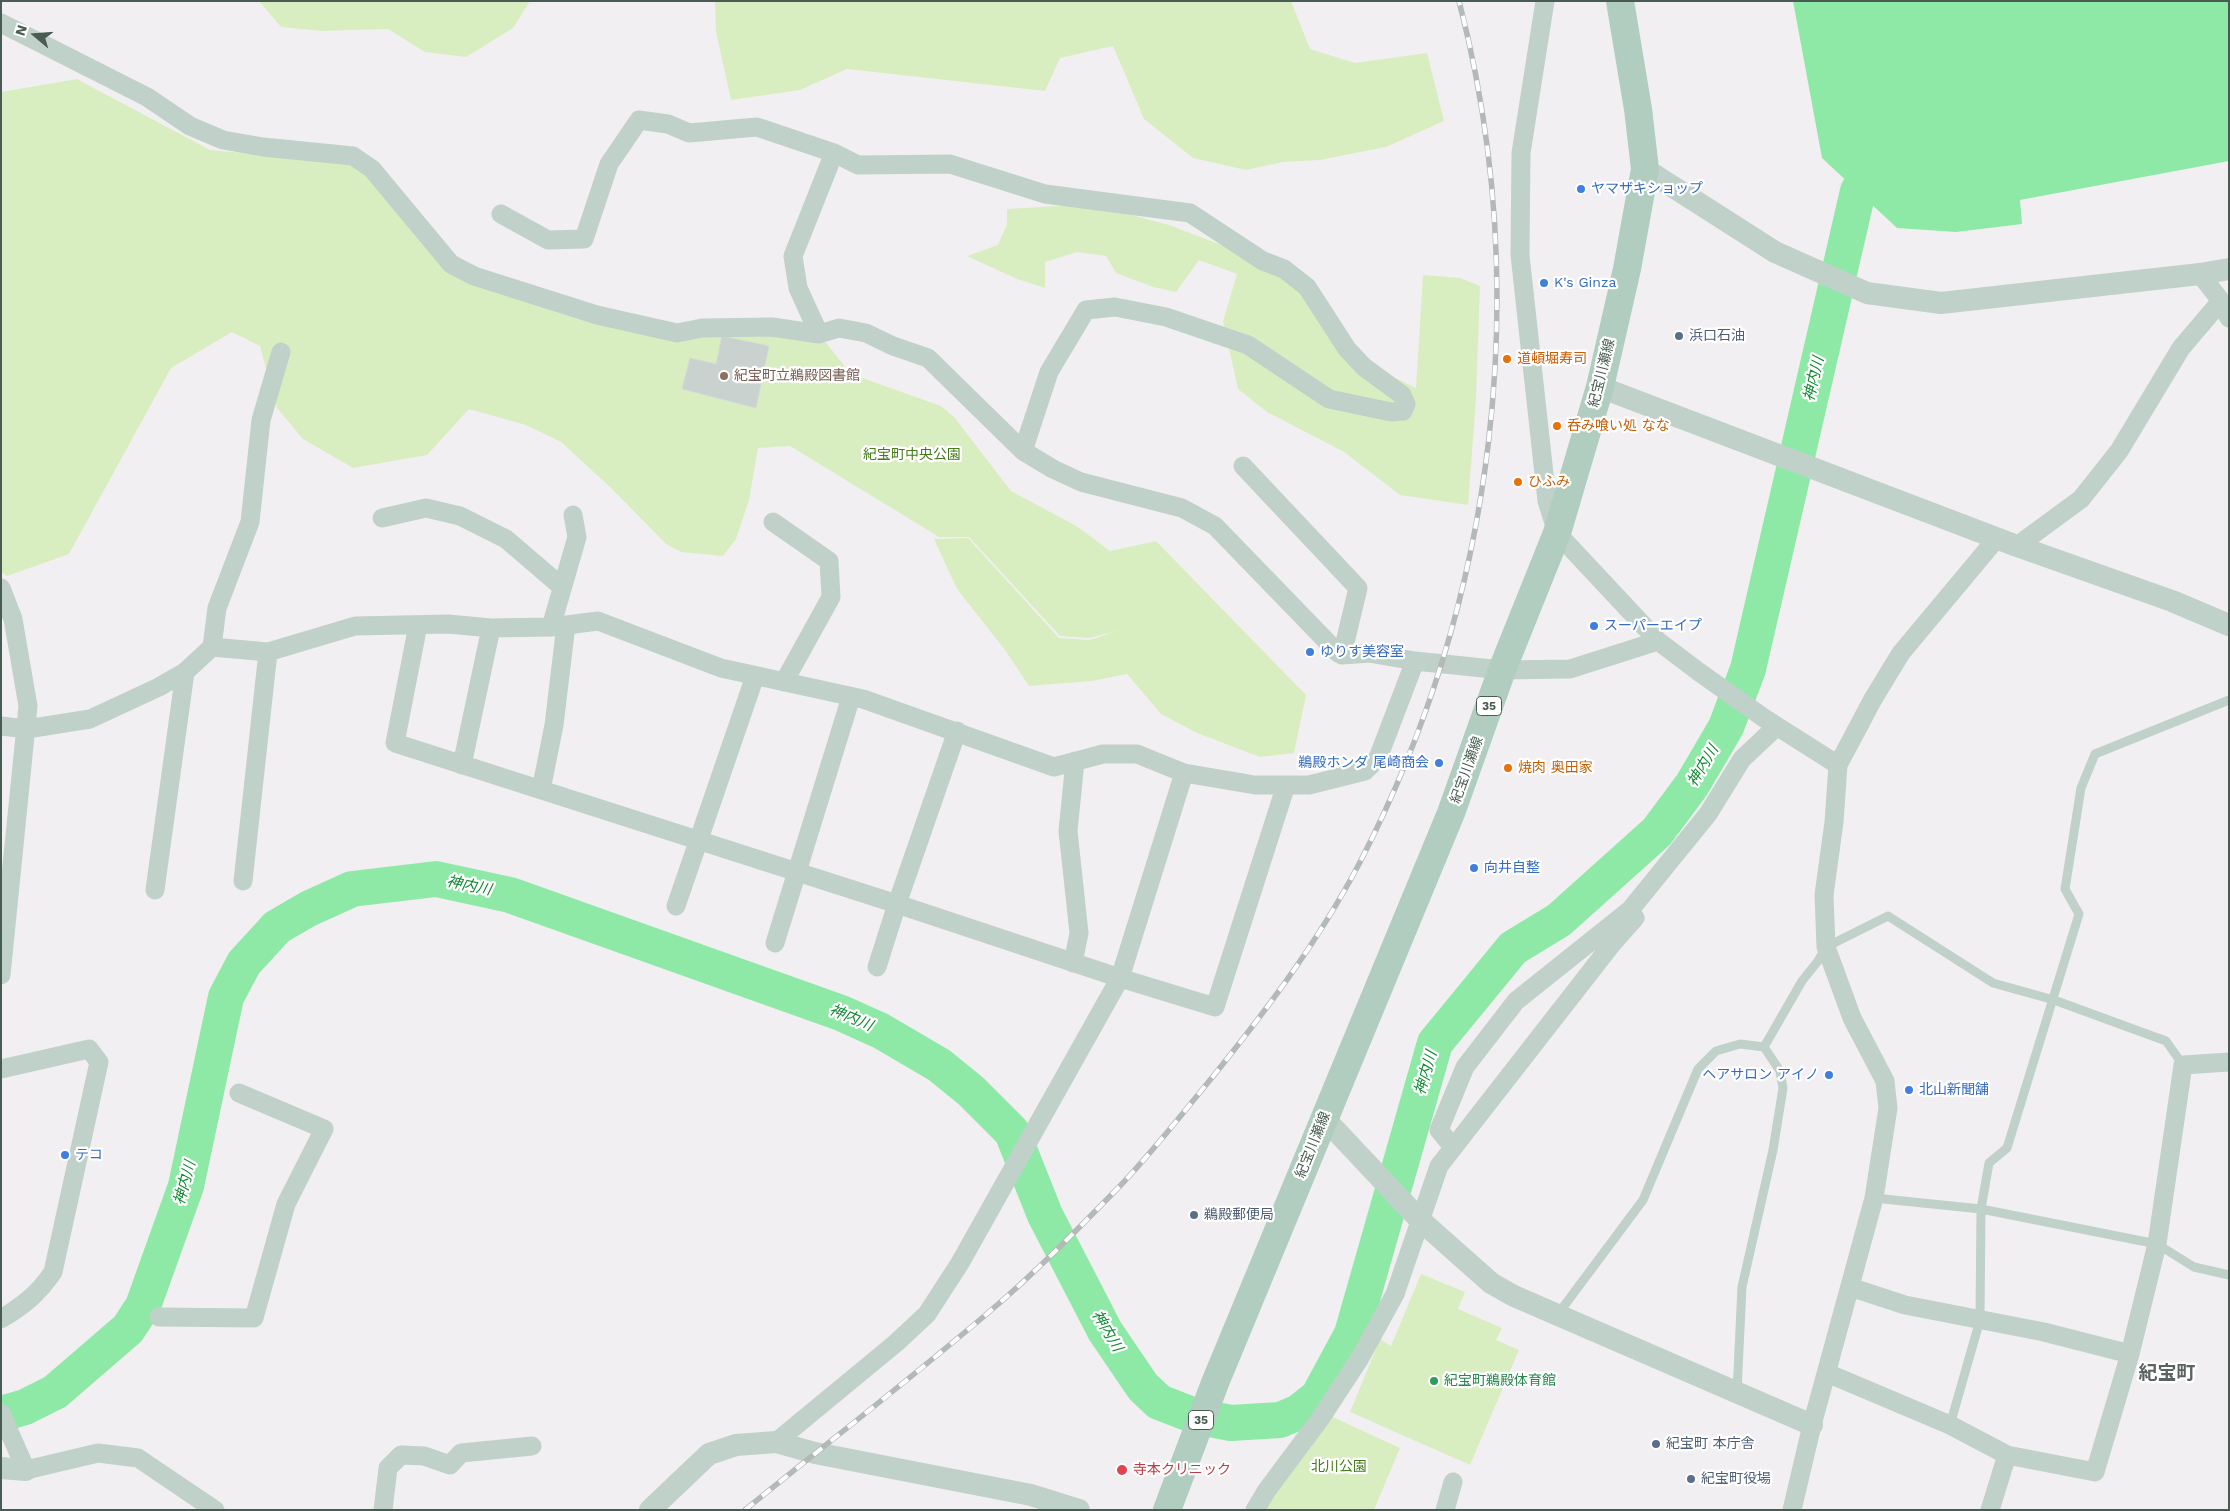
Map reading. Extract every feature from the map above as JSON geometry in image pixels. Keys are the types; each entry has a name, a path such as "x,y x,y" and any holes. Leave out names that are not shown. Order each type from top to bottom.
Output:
{"main road":[{"name":"紀宝川瀬線","path":"1167,1510 1215,1383 1451,813 1502,670 1557,533 1600,387 1627,269 1645,169 1638,109 1620,1"}],"street":[{"path":"1545,1 1521,152 1520,256 1547,501 1557,533 1658,641 1770,722 1838,765"},
{"path":"1,23 147,97 190,126 223,140 263,147 353,156 372,169 451,264 474,276 597,315 678,333 702,328 772,327 819,334 839,328 866,333 893,346 928,358 1023,451 1053,470 1081,482 1182,508 1215,526 1342,655 1369,653 1415,661 1502,670 1570,669 1658,641"},
{"path":"501,214 548,240 584,239 609,164 639,120 668,124 689,133 757,127 834,153 858,165 950,164 1045,194 1190,213 1263,261 1284,269 1307,287 1347,349 1364,367 1402,395 1406,404 1403,411 1391,412 1329,399 1248,345 1166,317 1115,307 1086,310 1048,372 1023,451"},
{"path":"819,334 798,288 793,256 834,153"},
{"path":"1645,169 1775,252 1867,293 1941,303 2200,274 2229,269"},
{"path":"1792,1510 1812,1424 1874,1198 1888,1108 1885,1081 1852,1018 1826,947 1824,895 1834,822 1838,765 1873,699 1902,653 2007,542 2081,499 2119,451 2181,348 2225,309 2200,274"},
{"path":"1,726 27,729 90,719 159,687 185,672 212,648 217,608 250,522 261,420 281,352"},
{"path":"1600,387 1846,479 2007,542 2172,600 2229,625"},
{"path":"1243,466 1358,588 1342,655"},
{"path":"382,518 426,508 460,516 506,538 562,587"},
{"path":"541,790 554,725 558,626 562,587 577,536 573,515"},
{"path":"773,522 829,561 832,597 784,682"},
{"path":"1,588 13,619 28,706 1,975"},
{"path":"212,648 268,652 355,626 448,624 491,628 558,626 598,621 721,668 851,697 956,731 1054,766 1103,754 1137,754 1184,773 1256,785 1309,785 1366,771 1378,758 1415,661"},
{"path":"418,625 395,743 897,904 1120,978 1215,1006 1286,785"},
{"path":"462,765 491,628"},
{"path":"243,881 268,652"},
{"path":"155,890 185,672"},
{"path":"676,906 755,676"},
{"path":"775,943 851,697"},
{"path":"1453,1148 1439,1130 1465,1067 1516,1001 1630,910 1708,814 1742,759 1770,722"},
{"path":"876,967 956,731"},
{"path":"1074,963 1079,933 1068,831 1075,761"},
{"path":"776,1442 896,1343 927,1314 960,1263 1120,978 1184,773"},
{"path":"1255,1510 1267,1490 1320,1419 1360,1358 1395,1294 1439,1166 1612,944 1635,918 1630,910"},
{"path":"1,1069 89,1049 99,1062 53,1272 41,1290 24,1305 1,1319"},
{"path":"1826,1373 1950,1426 2007,1455 2095,1472 2130,1354 2157,1244 2183,1065 2229,1062"},
{"path":"159,1317 254,1318 286,1204 324,1129 239,1092"},
{"path":"1324,1118 1420,1220 1491,1283 1514,1296 1812,1424"},
{"path":"1850,1287 1905,1305 2044,1332 2130,1354"},
{"path":"1,1413 26,1470"},
{"path":"650,1510 709,1454 736,1444 776,1442 815,1453 1029,1502 1079,1510"},
{"path":"382,1510 388,1468 401,1454 424,1456 450,1464 461,1453 532,1446"},
{"path":"1,1468 26,1470 98,1453 138,1458 214,1510"},
{"path":"1990,1510 2007,1455"},
{"path":"1445,1510 1453,1482"}],"lane":[{"path":"1950,1426 1980,1320 1981,1209 1989,1163 2006,1148 2054,1000 2079,914 2065,889 2080,788 2095,754 2229,700"},
{"path":"1764,1047 1802,981 1818,961 1826,947 1888,916 1993,983 2054,1000 2166,1040 2183,1065"},
{"path":"1558,1314 1643,1200 1698,1069 1716,1051 1740,1044 1764,1047 1780,1071 1783,1088 1773,1150 1742,1287 1737,1392"},
{"path":"1874,1198 1981,1209 2157,1244 2194,1267 2229,1275"}],"green space":[{"path":"259,1 530,1 513,28 466,57 425,52 388,29 321,31 281,27"},
{"path":"715,1 1291,1 1310,49 1355,63 1427,53 1444,121 1386,147 1320,160 1283,162 1246,170 1193,158 1144,119 1113,46 1060,58 1045,91 847,69 800,90 731,100 716,32"},
{"name":"紀宝町中央公園","path":"77,79 210,150 351,162 374,180 447,271 673,332 819,334 851,374 941,406 955,418 1011,491 1078,527 1110,551 1156,541 1306,695 1294,753 1260,757 1197,733 1161,714 1127,674 1092,681 1029,686 1005,650 957,589 934,539 968,538 1059,638 1090,640 1117,631 1089,638 1060,636 969,537 939,537 790,446 758,448 749,500 736,539 723,556 681,552 666,544 610,487 561,442 526,425 469,409 427,455 353,468 303,439 277,408 260,346 232,332 171,368 69,554 7,576 1,572 1,92"},
{"path":"1091,204 1169,225 1263,261 1312,294 1357,359 1416,388 1423,275 1460,278 1480,286 1476,399 1468,505 1400,495 1344,452 1267,412 1238,389 1223,321 1237,274 1199,260 1176,292 1153,287 1116,273 1106,256 1077,252 1045,262 1045,288 1017,279 967,256 998,245 1007,224 1007,209"},
{"name":"紀宝町鵜殿体育館","path":"1421,1274 1465,1292 1458,1309 1502,1328 1496,1340 1519,1350 1470,1465 1350,1412 1380,1339 1391,1346"},
{"name":"北川公園","path":"1324,1413 1400,1448 1374,1510 1255,1510"}],"shaded area":[{"path":"1793,1 2229,1 2229,161 2020,200 2022,224 1956,232 1897,228 1822,158"}],"building":[{"name":"紀宝町立鵜殿図書館","path":"722,336 769,346 756,408 682,389 690,358 716,364"}],"waterway":[{"name":"神内川","path":"1,1414 25,1407 55,1392 128,1329 143,1306 186,1186 226,997 244,963 277,927 308,909 352,889 436,879 510,895 841,1013 881,1031 939,1065 971,1091 1012,1132 1045,1215 1105,1331 1143,1387 1159,1402 1195,1416 1231,1423 1280,1420 1299,1412 1318,1397 1352,1334 1435,1043 1513,948 1559,920 1657,832 1692,785 1726,727 1748,669 1858,191"}],"railway":[{"path":"745,1510 989,1312 1039,1267 1118,1188 1174,1125 1268,1006 1325,923 1359,864 1406,763 1443,658 1471,551 1489,442 1496,331 1494,221 1482,110 1459,1"}],"place":[{"name":"ヤマザキショップ","path":"1581,189"},
{"name":"K's Ginza","path":"1544,283"},
{"name":"浜口石油","path":"1679,336"},
{"name":"道頓堀寿司","path":"1507,359"},
{"name":"紀宝町立鵜殿図書館","path":"724,376"},
{"name":"呑み喰い処 なな","path":"1557,426"},
{"name":"ひふみ","path":"1518,482"},
{"name":"スーパーエイプ","path":"1594,626"},
{"name":"ゆりす美容室","path":"1310,652"},
{"name":"鵜殿ホンダ 尾崎商会","path":"1439,763"},
{"name":"焼肉 奥田家","path":"1508,768"},
{"name":"向井自整","path":"1474,868"},
{"name":"ヘアサロン アイノ","path":"1829,1075"},
{"name":"北山新聞舗","path":"1909,1090"},
{"name":"テコ","path":"65,1155"},
{"name":"鵜殿郵便局","path":"1194,1215"},
{"name":"紀宝町鵜殿体育館","path":"1434,1381"},
{"name":"紀宝町 本庁舎","path":"1656,1444"},
{"name":"寺本クリニック","path":"1122,1470"},
{"name":"紀宝町役場","path":"1691,1479"}],"district":[{"name":"紀宝町","path":"2167,1373"}]}
